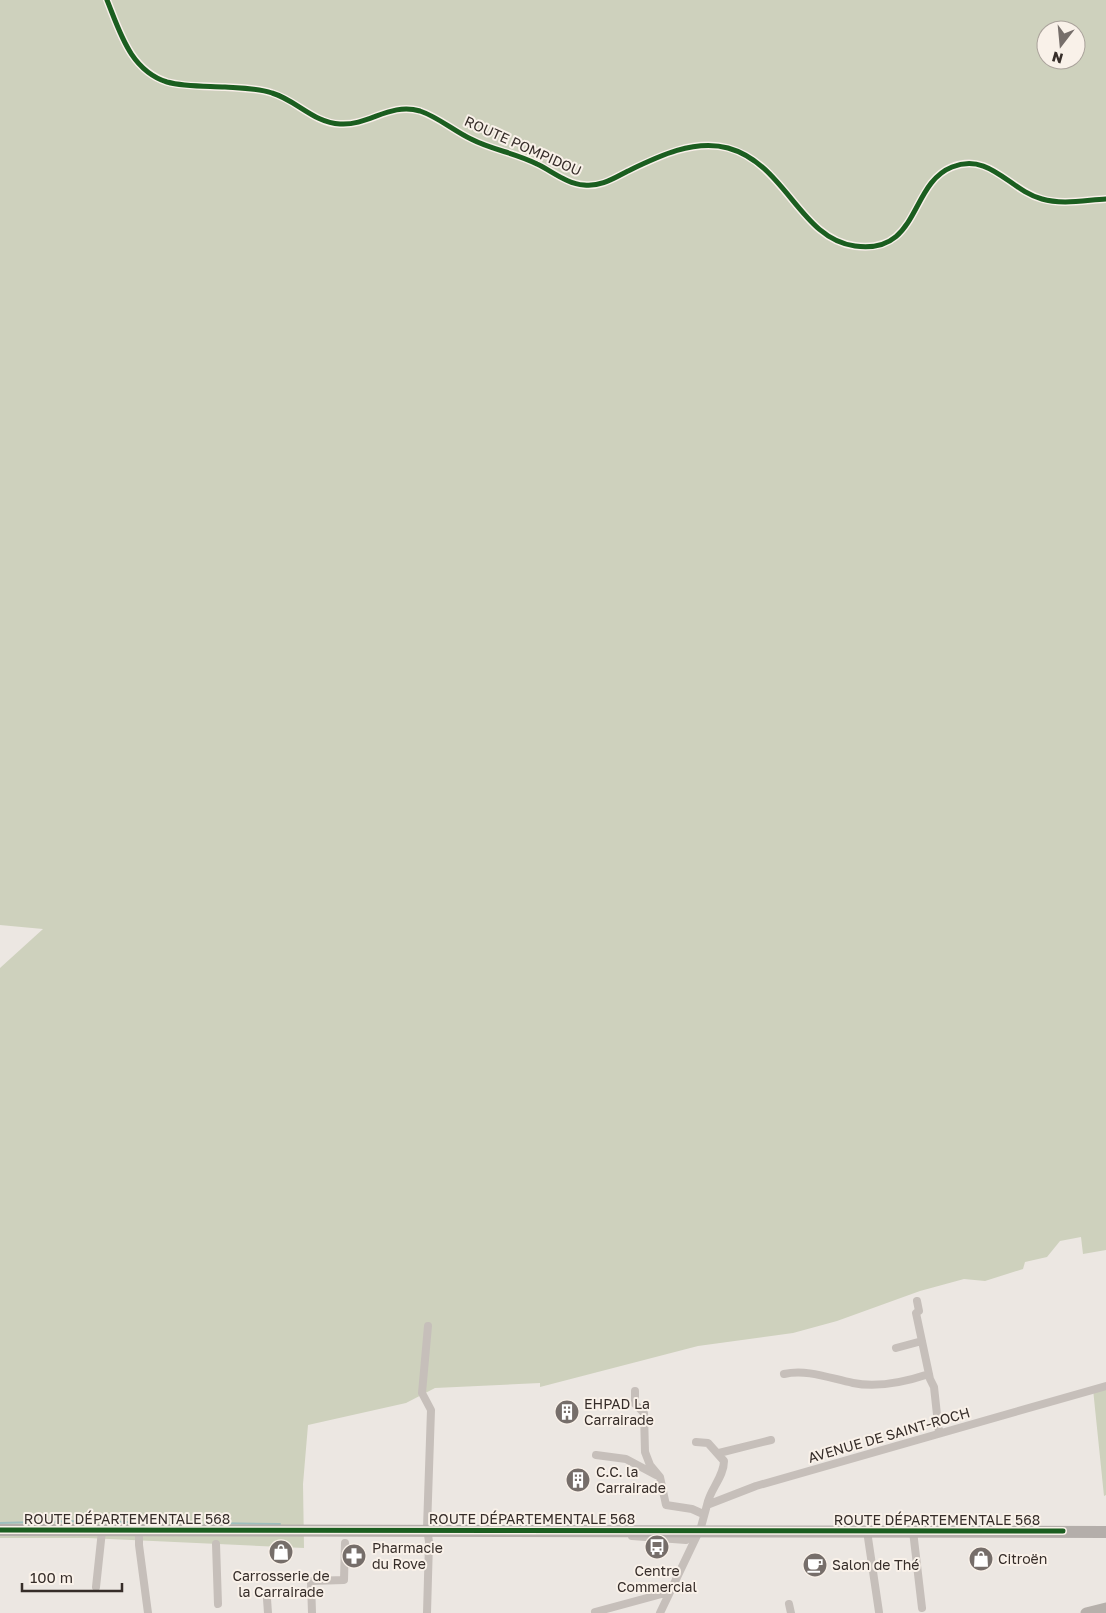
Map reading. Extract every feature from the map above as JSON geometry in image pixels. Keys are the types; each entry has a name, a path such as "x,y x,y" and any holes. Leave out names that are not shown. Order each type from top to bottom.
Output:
{"main road":[{"name":"ROUTE DÉPARTEMENTALE 568","path":"0,1530 430,1534 581,1530 1106,1531"}],"street":[{"name":"ROUTE POMPIDOU","path":"107,0 125,45 131,54 151,73 169,82 264,90 288,100 321,120 338,124 354,123 391,110 405,109 420,112 470,139 526,158 567,181 582,185 604,183 641,164 692,146 717,146 752,158 776,179 818,229 842,244 857,247 884,242 897,235 911,221 935,178 945,170 971,163 990,168 1026,193 1047,201 1106,200"},
{"path":"917,1301 918,1311 916,1313 929,1374 934,1387 939,1433"},
{"path":"427,1613 431,1410 422,1393 428,1326"},
{"path":"896,1348 922,1341"},
{"path":"784,1374 802,1372 855,1383 890,1384 929,1374"},
{"name":"AVENUE DE SAINT-ROCH","path":"707,1504 756,1486 1106,1386"},
{"path":"635,1391 635,1404 644,1413 645,1452 650,1465 660,1477 666,1505 692,1509 703,1514"},
{"path":"719,1453 771,1440"},
{"path":"660,1613 703,1514 709,1494 724,1466 724,1461 719,1453 708,1443 696,1442"},
{"path":"596,1455 626,1459 660,1477"},
{"path":"96,1587 102,1531"},
{"path":"139,1531 139,1545 148,1613"},
{"path":"867,1531 879,1612"},
{"path":"913,1531 922,1608"},
{"path":"312,1613 311,1580 344,1580 345,1543"},
{"path":"216,1544 218,1604"},
{"path":"595,1612 669,1592"},
{"path":"267,1599 268,1613"},
{"path":"789,1604 791,1613"},
{"path":"1086,1613 1106,1608"}],"green space":[{"path":"0,0 1106,0 1106,1250 1083,1254 1081,1237 1060,1241 1047,1257 1025,1262 1023,1269 985,1281 964,1279 920,1291 837,1321 793,1333 698,1346 540,1387 540,1383 435,1388 406,1403 308,1425 303,1484 304,1548 88,1538 0,1538 0,968 43,929 0,925"},
{"path":"1106,1384 1106,1495 1104,1496 1093,1389"}],"waterway":[{"path":"0,1523 79,1521"},
{"path":"117,1522 129,1522"},
{"path":"152,1522 166,1522"},
{"path":"175,1522 202,1523"},
{"path":"209,1523 280,1524"}],"cycle path":[{"path":"107,0 122,37 135,59 144,69 167,82 189,86 243,88 266,91 281,96 313,116 331,123 351,124 399,110 420,111 479,143 529,160 566,180 584,185 596,185 607,181 677,150 702,146 728,148 748,157 765,169 820,230 836,240 855,246 876,246 892,240 903,229 928,188 938,176 952,167 965,164 977,164 988,168 1030,194 1050,201 1066,202 1106,199"},
{"path":"0,1530 1063,1531"}],"place":[{"name":"EHPAD La Carrairade","path":"567,1412"},
{"name":"C.C. la Carrairade","path":"578,1480"},
{"name":"Centre Commercial","path":"657,1547"},
{"name":"Carrosserie de la Carrairade","path":"281,1552"},
{"name":"Pharmacie du Rove","path":"354,1556"},
{"name":"Citroën","path":"981,1559"},
{"name":"Salon de Thé","path":"815,1565"}]}
